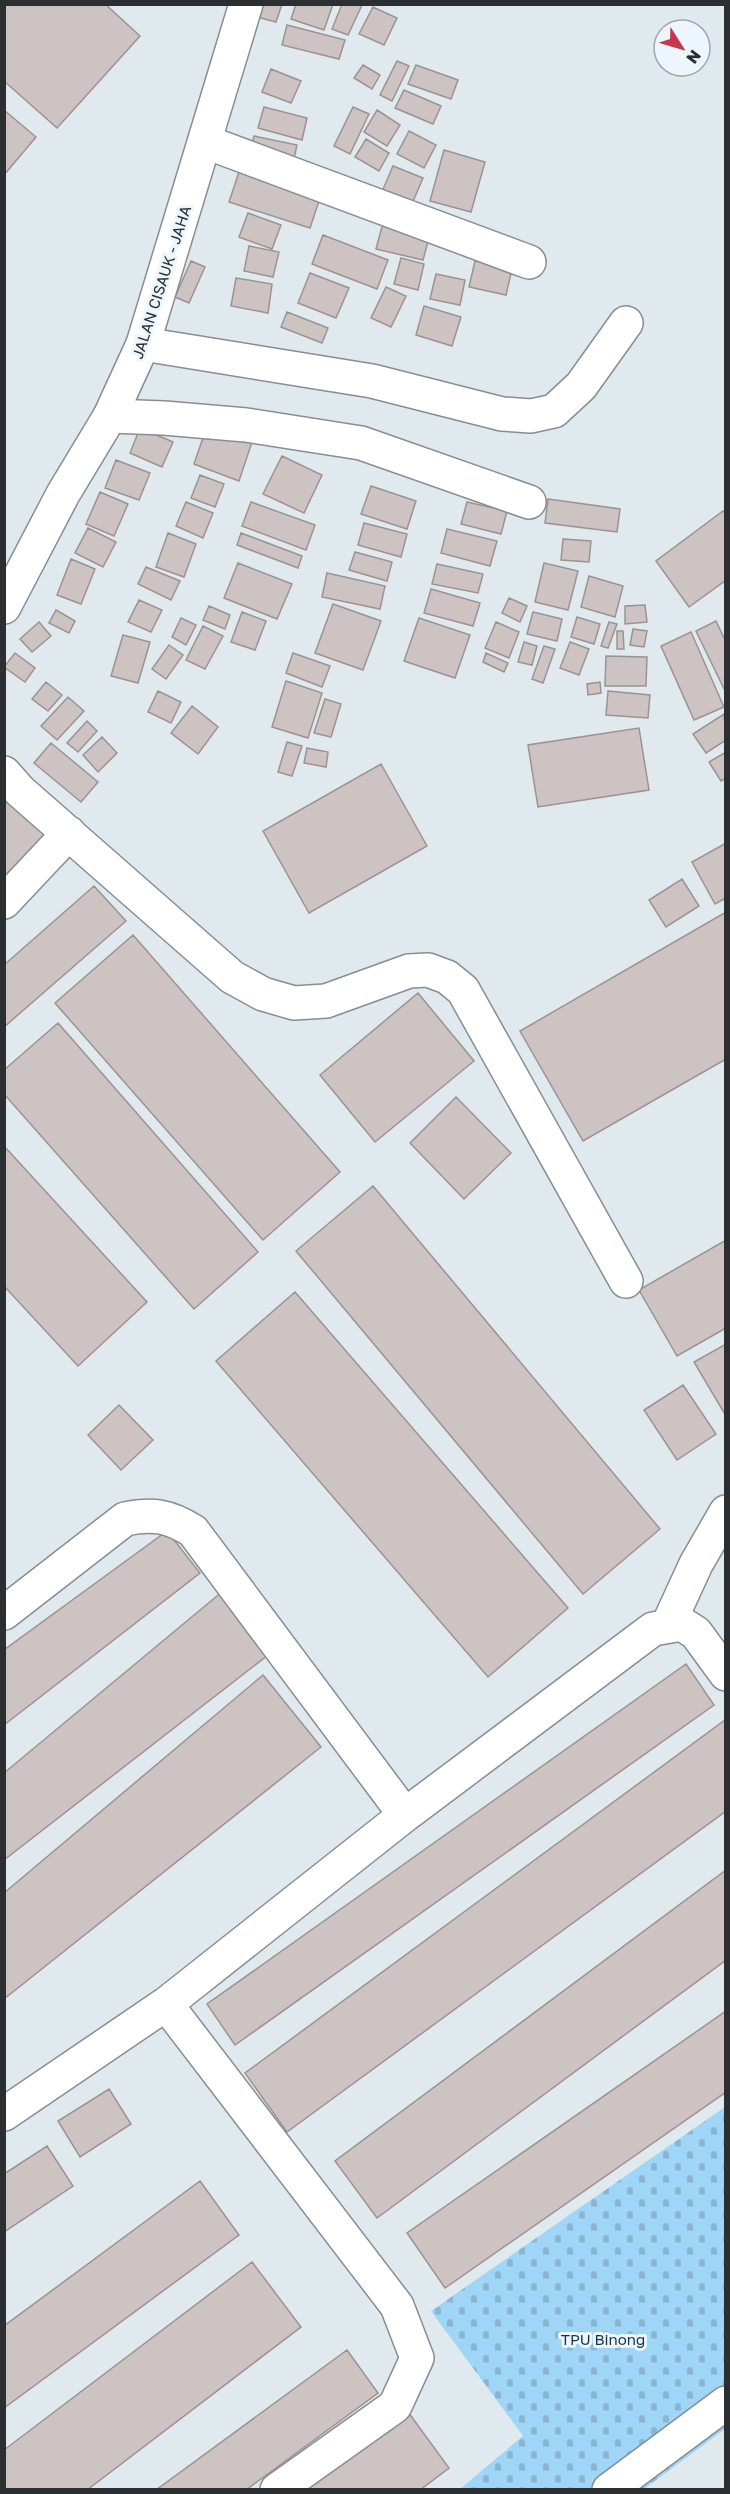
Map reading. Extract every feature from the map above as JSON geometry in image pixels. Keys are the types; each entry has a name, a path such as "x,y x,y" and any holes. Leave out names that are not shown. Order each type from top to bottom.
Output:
{"main road":[{"name":"JALAN CISAUK - JAHA","path":"5,607 63,494 110,417 143,344 246,4"},
{"path":"206,142 529,262"},
{"path":"143,344 372,381 502,414 531,416 554,411 581,386 626,323"},
{"path":"110,417 164,418 246,425 361,443 529,502"},
{"path":"4,773 20,791 232,977 262,994 294,1003 326,1000 409,971 428,970 447,977 463,990 626,1281"},
{"path":"4,902 69,833"},
{"path":"668,1625 696,1564 726,1512"},
{"path":"4,1613 124,1519 143,1515 174,1519 193,1531 405,1815"},
{"path":"4,2114 166,2004 405,1815 653,1629 682,1624 696,1633 726,1674"},
{"path":"166,2004 397,2306 417,2358 395,2406 277,2490"},
{"path":"609,2490 726,2403"}],"green space":[{"name":"TPU Binong","path":"725,2107 725,2429 644,2489 460,2489 523,2436 431,2311"}],"building":[{"path":"4,4 105,4 140,36 57,128 4,81"},
{"path":"261,4 282,4 276,22 257,17"},
{"path":"296,4 333,4 324,30 291,19"},
{"path":"342,4 362,5 348,35 332,29"},
{"path":"373,7 397,18 384,45 359,34"},
{"path":"287,25 345,40 339,59 282,45"},
{"path":"397,61 409,66 392,101 380,95"},
{"path":"363,65 380,75 372,89 354,78"},
{"path":"416,65 458,80 451,99 408,84"},
{"path":"271,69 301,81 291,103 262,92"},
{"path":"404,90 441,106 433,124 395,108"},
{"path":"264,107 307,118 302,140 258,128"},
{"path":"353,107 369,114 350,154 334,146"},
{"path":"4,110 36,137 4,175"},
{"path":"377,110 400,125 387,146 364,132"},
{"path":"409,131 436,145 424,168 397,154"},
{"path":"254,136 297,145 293,163 250,153"},
{"path":"366,139 389,153 379,171 355,157"},
{"path":"444,150 485,162 471,212 430,201"},
{"path":"393,166 423,178 411,206 381,194"},
{"path":"240,169 321,195 310,228 229,202"},
{"path":"248,213 281,225 272,249 239,237"},
{"path":"383,223 430,234 423,260 376,249"},
{"path":"323,235 388,260 377,289 312,264"},
{"path":"249,246 279,252 273,277 244,271"},
{"path":"401,258 424,264 418,290 394,284"},
{"path":"191,261 205,267 189,303 175,297"},
{"path":"475,261 512,269 506,295 469,287"},
{"path":"310,273 349,288 336,318 298,303"},
{"path":"436,274 465,280 460,305 430,299"},
{"path":"236,278 272,284 268,313 231,306"},
{"path":"386,287 406,296 391,327 371,318"},
{"path":"424,306 461,317 452,346 416,335"},
{"path":"287,312 328,328 322,343 281,327"},
{"path":"207,426 252,442 239,481 194,464"},
{"path":"140,428 173,442 162,467 130,453"},
{"path":"282,456 322,475 304,513 263,494"},
{"path":"116,460 150,473 139,500 105,488"},
{"path":"200,475 224,484 215,507 191,498"},
{"path":"371,486 416,501 407,529 361,514"},
{"path":"100,492 128,504 114,536 86,524"},
{"path":"548,499 620,509 617,532 545,523"},
{"path":"186,502 213,513 203,538 176,526"},
{"path":"251,502 315,525 306,550 242,526"},
{"path":"467,502 507,511 501,534 461,524"},
{"path":"723,511 726,514 726,580 689,607 656,561"},
{"path":"364,523 407,534 401,557 358,545"},
{"path":"88,528 116,542 103,567 75,553"},
{"path":"447,529 497,541 490,566 441,553"},
{"path":"168,533 196,544 184,577 156,567"},
{"path":"241,533 302,556 298,568 237,545"},
{"path":"563,539 591,541 589,562 561,560"},
{"path":"355,552 392,562 387,581 349,570"},
{"path":"71,559 95,569 81,604 57,595"},
{"path":"238,563 292,584 277,619 224,598"},
{"path":"544,563 578,571 568,610 535,602"},
{"path":"437,564 483,574 478,593 432,584"},
{"path":"146,567 180,581 171,600 138,584"},
{"path":"327,573 385,586 380,609 322,597"},
{"path":"589,576 623,586 615,617 581,607"},
{"path":"431,589 480,603 473,626 424,613"},
{"path":"509,598 527,606 520,622 502,613"},
{"path":"139,600 162,610 151,632 128,622"},
{"path":"333,604 381,621 363,670 315,653"},
{"path":"645,605 647,622 625,624 625,606"},
{"path":"209,606 230,615 225,629 203,620"},
{"path":"56,610 75,621 69,633 49,623"},
{"path":"242,612 266,621 255,650 231,642"},
{"path":"533,612 562,619 557,641 527,634"},
{"path":"577,617 600,624 594,644 571,637"},
{"path":"181,618 196,625 186,645 172,637"},
{"path":"419,618 470,635 455,678 404,661"},
{"path":"716,621 726,642 726,693 696,631"},
{"path":"39,622 51,636 32,652 20,639"},
{"path":"496,622 519,632 509,658 485,648"},
{"path":"609,622 617,624 608,648 601,646"},
{"path":"203,626 223,636 205,669 186,660"},
{"path":"633,629 647,631 644,647 630,645"},
{"path":"617,631 623,631 624,649 617,649"},
{"path":"691,632 724,707 694,720 661,646"},
{"path":"123,635 150,642 138,683 111,676"},
{"path":"524,642 537,646 532,665 518,662"},
{"path":"570,642 589,649 579,675 560,668"},
{"path":"169,645 183,655 166,679 152,669"},
{"path":"544,646 555,649 543,683 532,679"},
{"path":"15,653 35,668 25,682 4,667"},
{"path":"293,653 330,666 322,687 286,673"},
{"path":"486,653 508,663 504,672 483,662"},
{"path":"606,656 647,657 646,686 605,686"},
{"path":"286,681 322,693 308,738 272,727"},
{"path":"46,682 62,695 48,711 32,699"},
{"path":"600,682 601,693 588,695 587,684"},
{"path":"158,691 181,702 171,723 148,712"},
{"path":"608,691 650,695 648,718 606,715"},
{"path":"68,697 84,711 57,740 41,726"},
{"path":"325,699 341,704 331,737 314,733"},
{"path":"192,706 218,727 198,754 171,733"},
{"path":"724,714 726,740 706,753 693,734"},
{"path":"87,721 97,731 78,752 67,743"},
{"path":"639,728 649,790 538,807 528,745"},
{"path":"102,737 117,753 98,772 83,755"},
{"path":"287,742 302,746 292,776 278,772"},
{"path":"51,743 98,782 81,802 34,763"},
{"path":"307,748 328,752 326,767 304,763"},
{"path":"726,752 726,778 721,781 709,762"},
{"path":"381,764 427,846 309,913 263,831"},
{"path":"12,791 57,838 4,889 4,799"},
{"path":"726,843 726,898 715,904 692,862"},
{"path":"682,879 699,906 666,927 649,900"},
{"path":"94,886 126,921 4,1027 4,965"},
{"path":"726,912 726,1059 583,1141 520,1031"},
{"path":"133,935 340,1172 263,1240 55,1003"},
{"path":"418,993 474,1061 375,1142 320,1075"},
{"path":"58,1023 258,1252 194,1309 4,1094 4,1070"},
{"path":"456,1097 511,1153 464,1199 410,1143"},
{"path":"4,1146 147,1302 78,1366 4,1286"},
{"path":"373,1186 660,1529 583,1594 296,1251"},
{"path":"726,1240 726,1328 677,1356 639,1290"},
{"path":"295,1292 568,1608 488,1677 216,1361"},
{"path":"726,1344 726,1416 694,1362"},
{"path":"683,1385 716,1434 677,1460 644,1410"},
{"path":"119,1405 153,1440 121,1470 88,1435"},
{"path":"167,1531 200,1573 4,1725 4,1650"},
{"path":"223,1591 272,1652 4,1860 4,1773"},
{"path":"686,1664 714,1705 235,2045 207,2004"},
{"path":"263,1675 321,1747 4,1999 4,1893"},
{"path":"725,1720 726,1811 287,2132 245,2073"},
{"path":"726,1870 726,1960 377,2218 335,2161"},
{"path":"726,2011 726,2092 445,2288 407,2233"},
{"path":"109,2089 131,2124 80,2157 58,2121"},
{"path":"47,2146 73,2186 4,2232 4,2174"},
{"path":"200,2181 239,2235 4,2408 4,2326"},
{"path":"252,2262 301,2327 87,2490 4,2490 4,2450"},
{"path":"347,2350 378,2393 246,2490 156,2490"},
{"path":"403,2405 449,2468 420,2490 288,2490"}]}
